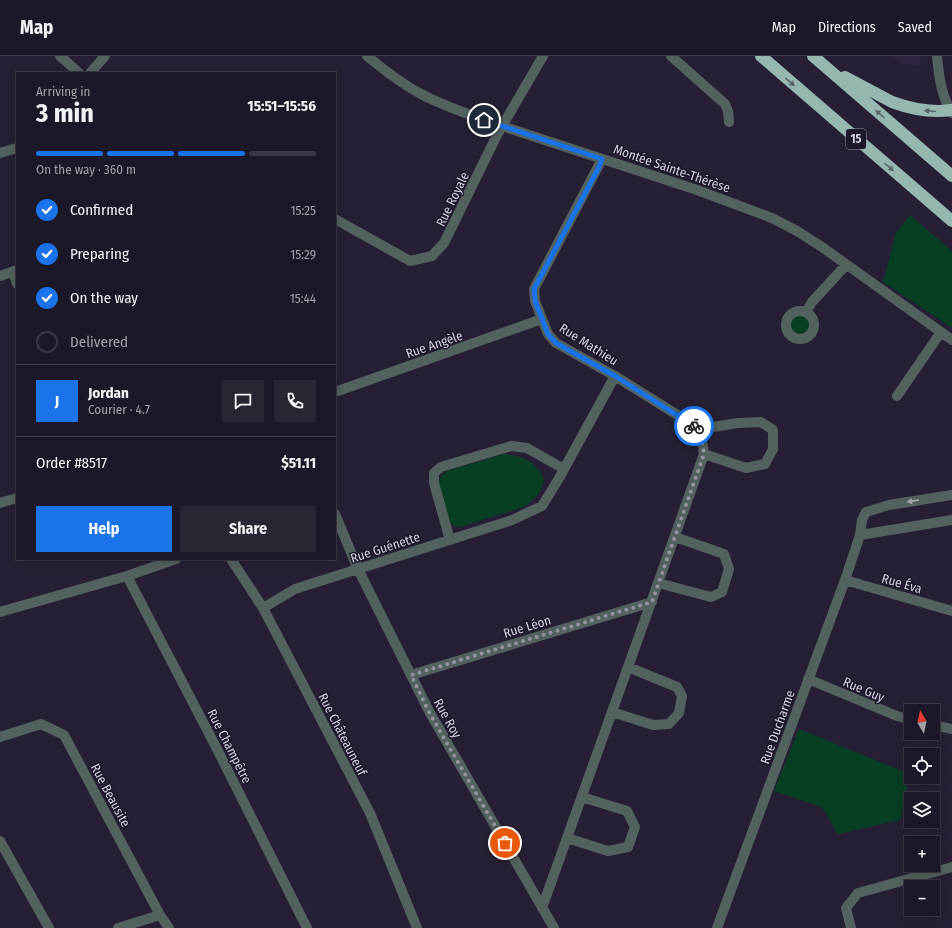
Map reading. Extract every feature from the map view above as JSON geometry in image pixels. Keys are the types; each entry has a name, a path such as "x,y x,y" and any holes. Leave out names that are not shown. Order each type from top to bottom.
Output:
{"highway":[{"name":"15","path":"761,56 952,222"},
{"path":"814,56 952,176"},
{"path":"824,65 892,102 916,109 952,111"}],"street":[{"path":"60,56 78,72"},
{"path":"91,72 105,56"},
{"name":"Montée Sainte-Thérèse","path":"367,56 398,80 423,95 452,108 700,191 772,218 805,235 952,340"},
{"name":"Rue Royale","path":"336,220 410,261 432,256 444,243 503,126 543,56"},
{"path":"672,56 725,104 728,111 729,122"},
{"path":"937,56 942,89 952,111"},
{"path":"0,154 16,148"},
{"name":"Rue Mathieu","path":"602,159 534,289 535,301 548,334 556,343 615,376 700,429"},
{"path":"806,312 812,302 846,265"},
{"path":"0,276 15,271"},
{"name":"Rue Angèle","path":"336,392 542,319"},
{"path":"897,396 941,332"},
{"name":"Rue Guénette","path":"264,608 295,589 512,520 542,506 615,376"},
{"path":"542,908 704,454 700,429 738,423 761,422 773,430 773,449 765,464 746,468 704,454"},
{"path":"450,540 434,482 434,473 441,467 511,446 528,448 564,469"},
{"name":"Rue Ducharme","path":"717,928 845,580 860,535 862,520 866,512 889,505 952,495"},
{"path":"0,503 16,498"},
{"name":"Rue Roy","path":"336,516 358,569 430,714 554,928"},
{"path":"860,535 952,520"},
{"path":"658,583 711,598 722,592 729,569 724,554 675,537"},
{"path":"0,612 127,576 173,560"},
{"name":"Rue Châteauneuf","path":"232,560 264,608 370,813 417,928"},
{"name":"Rue Champêtre","path":"127,576 217,749 307,928"},
{"name":"Rue Éva","path":"845,580 952,611"},
{"name":"Rue Léon","path":"411,675 652,602"},
{"path":"612,712 653,725 670,724 679,713 682,696 676,687 628,667"},
{"name":"Rue Guy","path":"808,679 904,718"},
{"name":"Rue Beausite","path":"0,737 41,724 64,734 160,915 169,928"},
{"path":"940,726 952,729"},
{"path":"567,838 608,851 628,847 635,827 626,812 582,797"},
{"path":"0,841 49,928"},
{"path":"851,928 846,908 858,893 952,867"},
{"path":"118,928 160,915"}],"shaded area":[{"path":"892,56 920,56 921,65 901,64"}],"green space":[{"path":"910,215 952,251 952,328 883,282 896,233"},
{"path":"800,316 806,319 809,325 806,331 800,334 794,331 791,325 794,319"},
{"path":"505,454 526,459 538,468 543,478 540,492 529,503 520,508 461,527 454,526 449,522 438,486 441,476 447,471"},
{"path":"799,729 904,772 904,784 908,784 906,792 904,792 904,802 900,820 838,834 822,807 774,791"}],"way so far":[{"path":"505,843 430,714 411,675 652,602 704,454 700,429 694,426"}],"route":[{"path":"484,120 602,159 538,280 534,289 535,301 548,334 556,343 615,376 694,426"}]}
